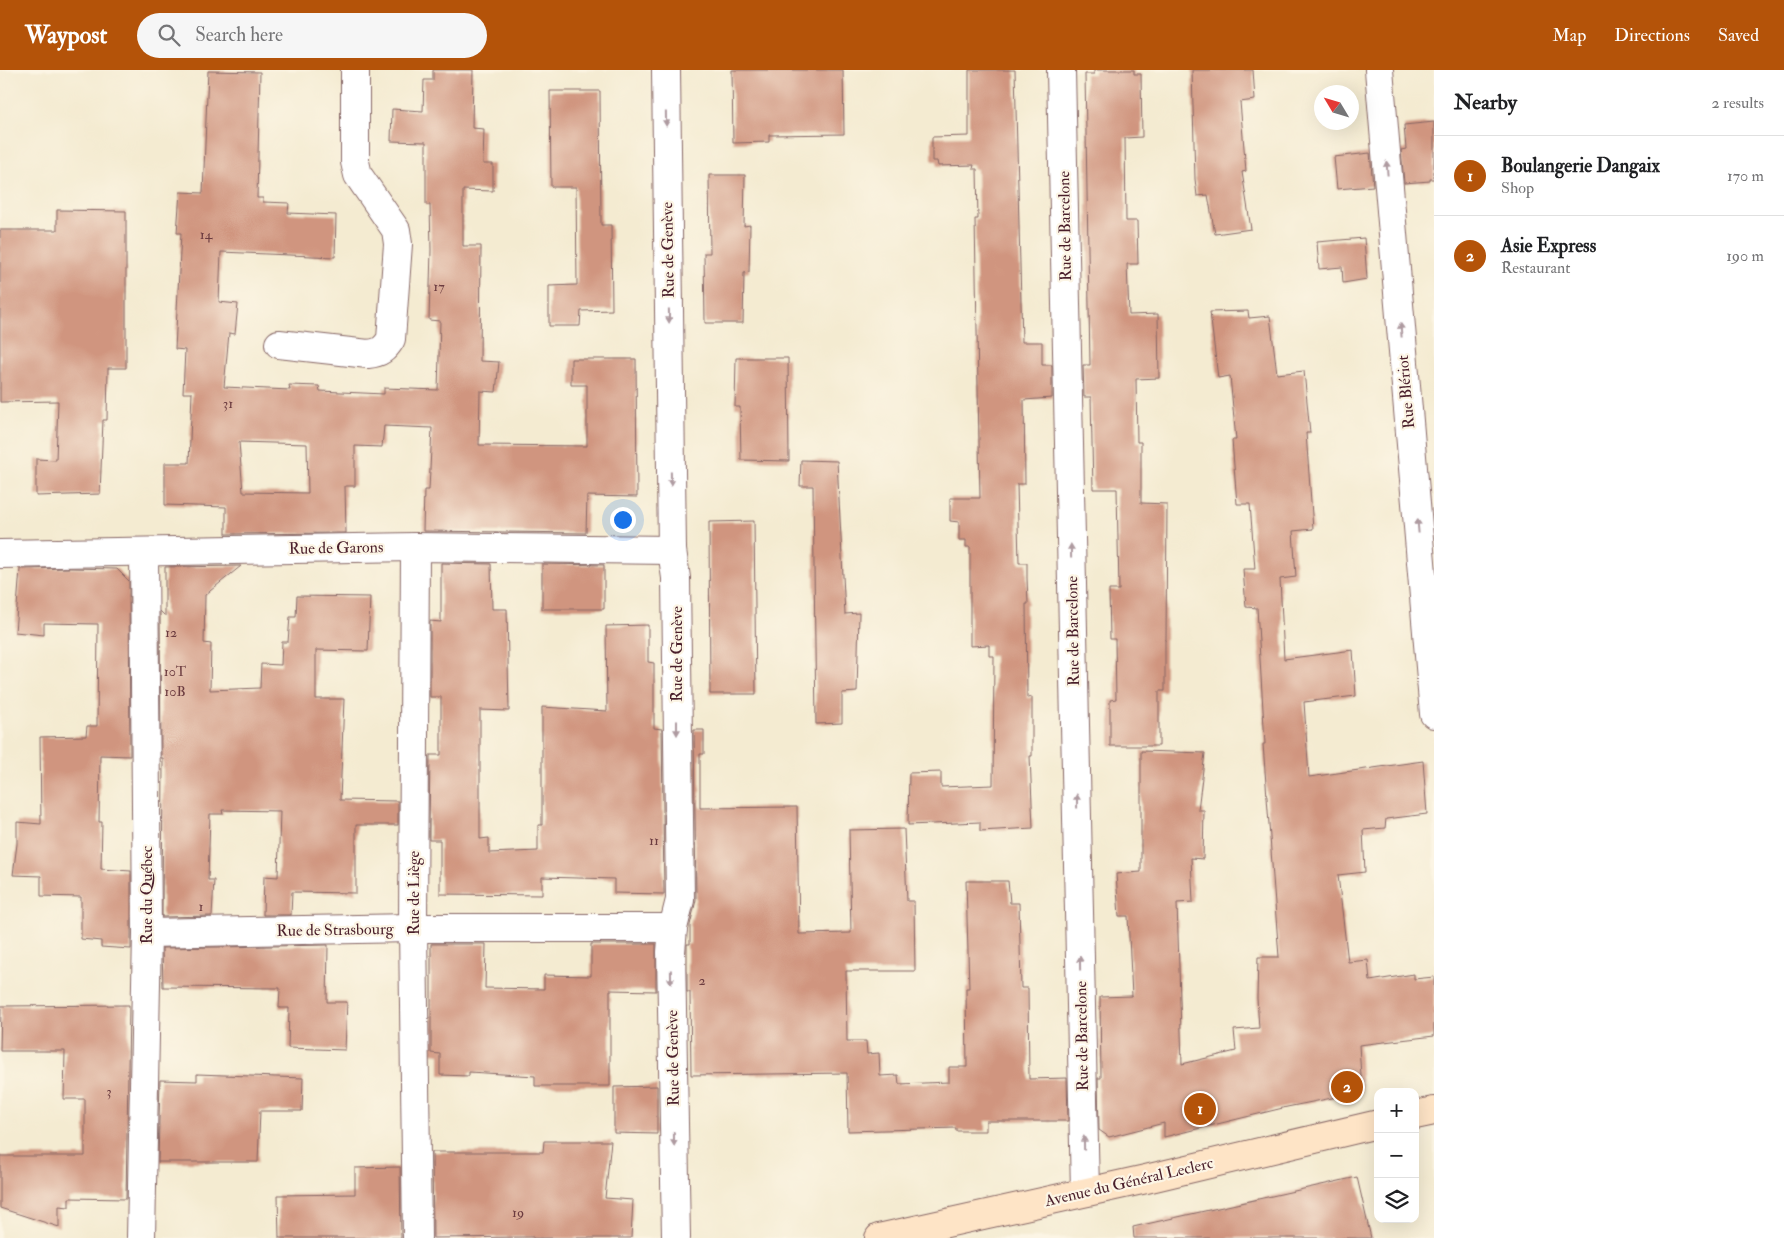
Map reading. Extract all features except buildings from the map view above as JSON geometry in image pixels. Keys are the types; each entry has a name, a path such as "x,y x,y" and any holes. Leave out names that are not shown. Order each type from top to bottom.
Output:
{"main road":[{"path":"1419,1114 1434,1111"},
{"name":"Avenue du Général Leclerc","path":"879,1238 1374,1125"}],"street":[{"path":"279,344 368,354 378,353 386,348 391,339 398,244 396,230 358,175 355,162 355,70"},
{"name":"Rue de Genève","path":"666,70 672,550 676,578 680,900 673,928 670,952 676,1238"},
{"name":"Rue de Barcelone","path":"1061,70 1085,1192"},
{"name":"Rue Blériot","path":"1379,70 1434,714"},
{"name":"Rue de Garons","path":"0,554 415,547 672,550"},
{"name":"Rue de Liège","path":"415,547 413,928 417,1238"},
{"name":"Rue du Québec","path":"141,1238 147,933 144,552"},
{"name":"Rue de Strasbourg","path":"147,933 413,928 673,928"}],"place":[{"name":"Asie Express","path":"1347,1087"},
{"name":"Boulangerie Dangaix","path":"1200,1109"}]}
